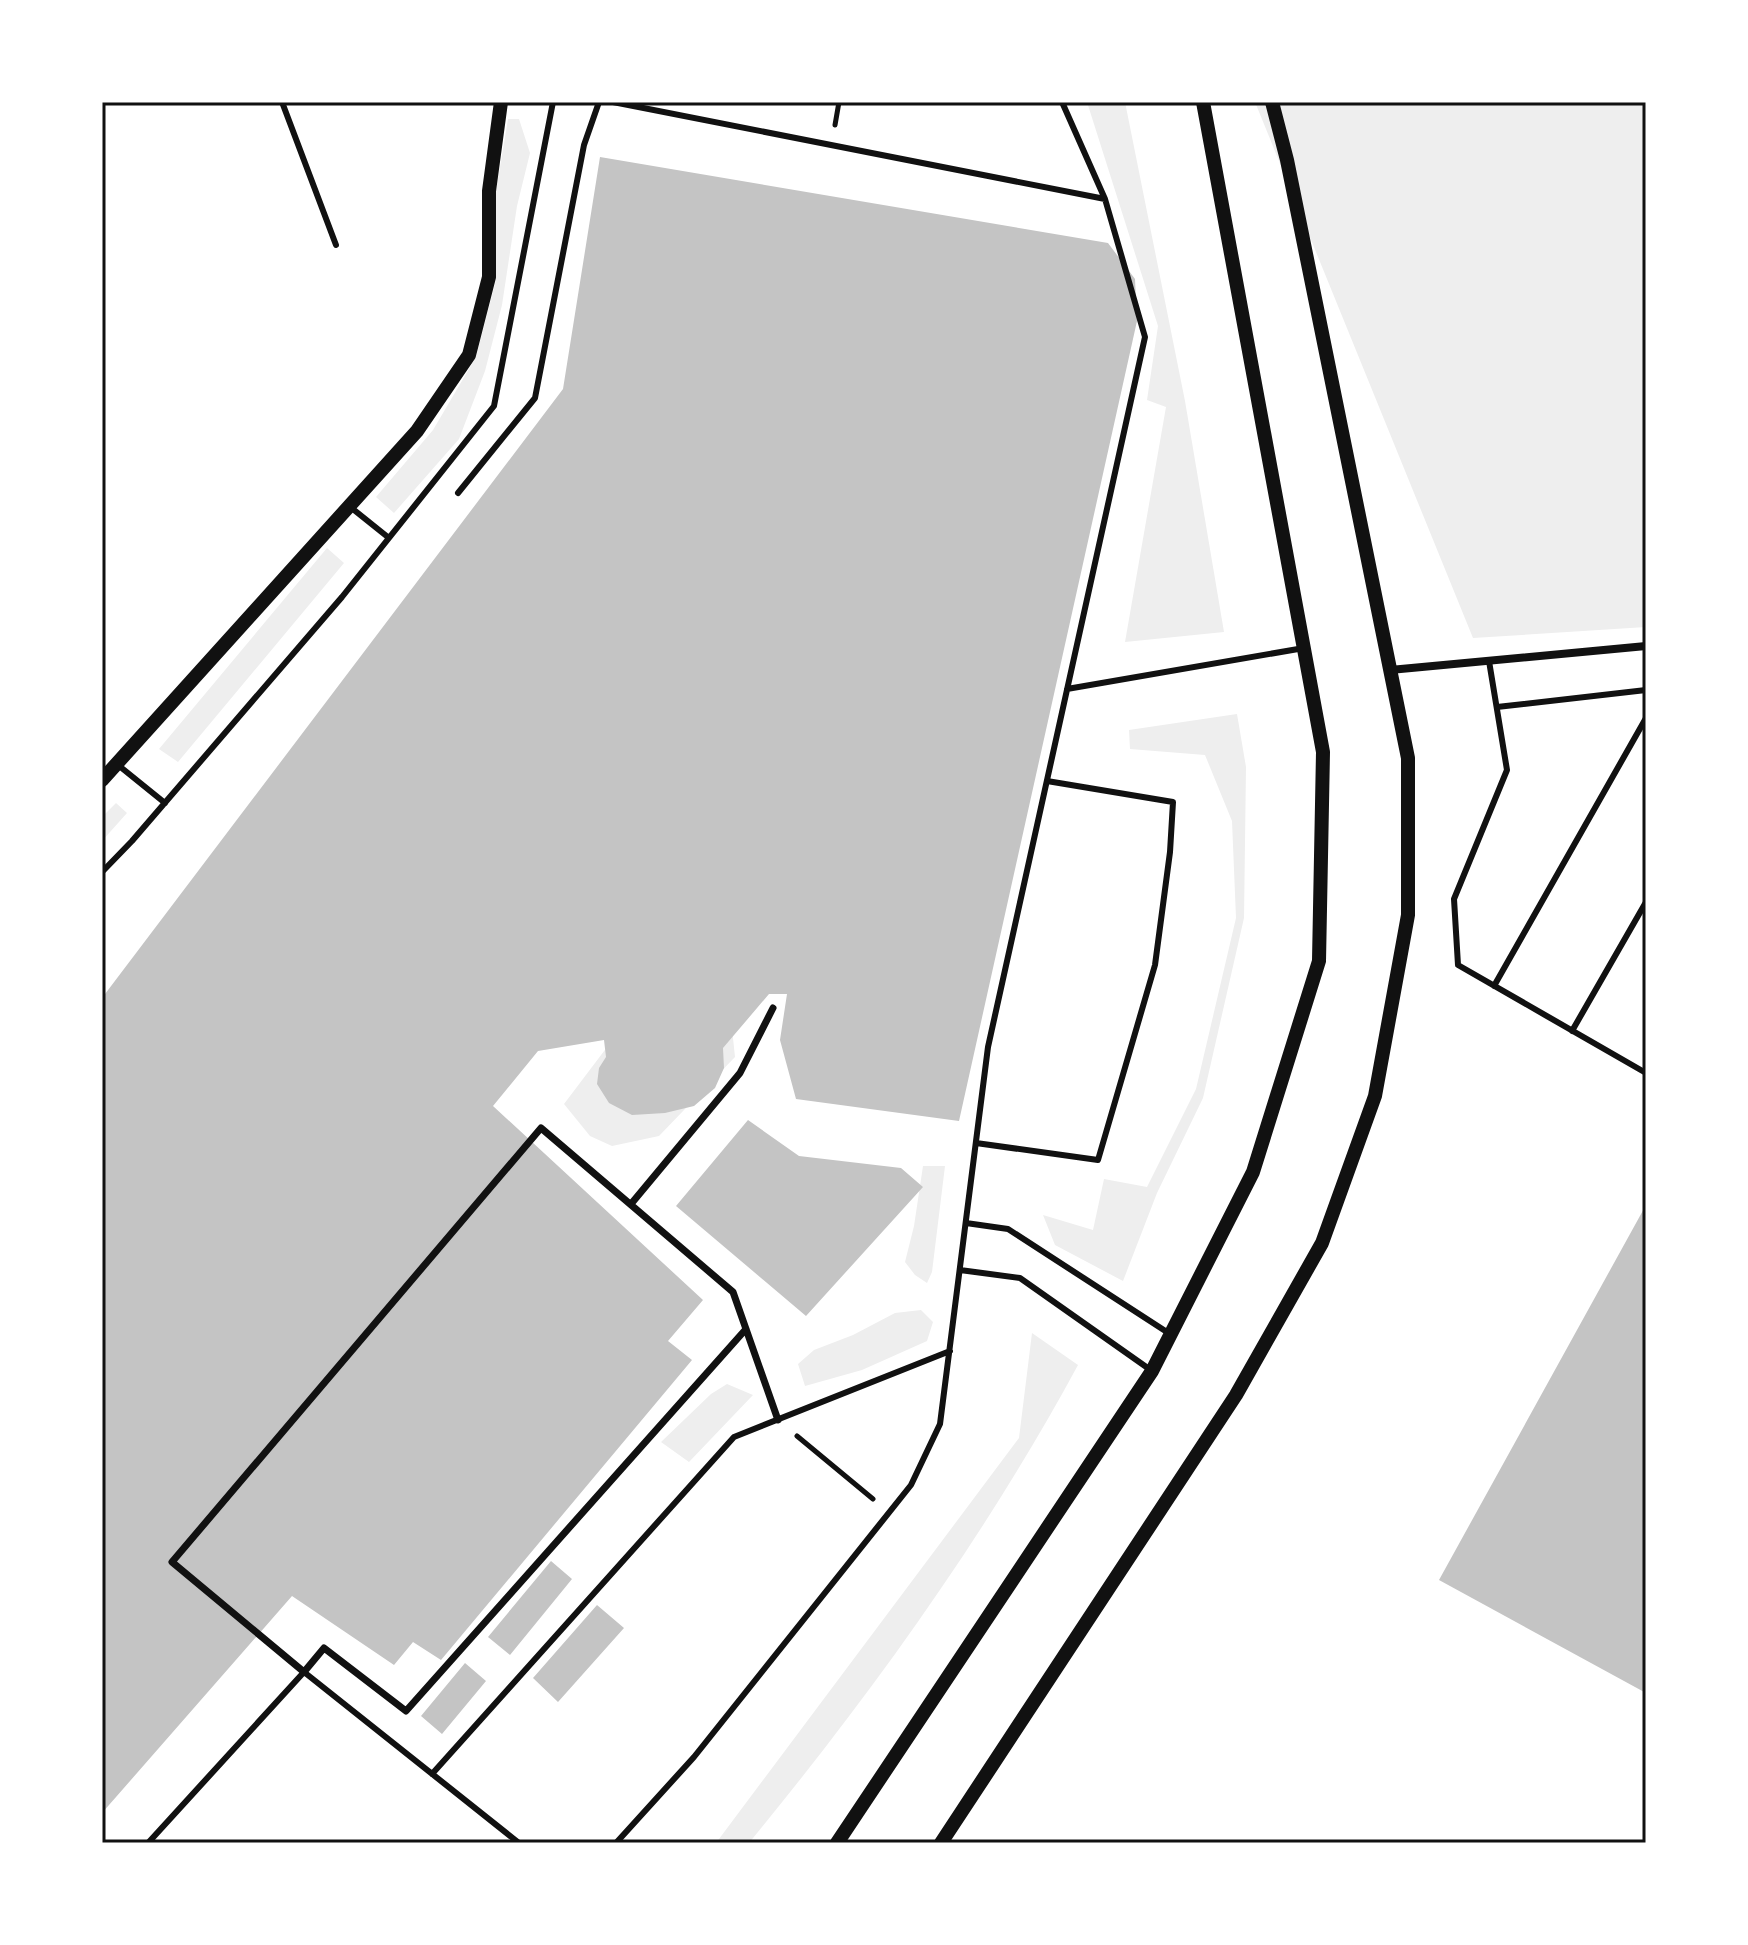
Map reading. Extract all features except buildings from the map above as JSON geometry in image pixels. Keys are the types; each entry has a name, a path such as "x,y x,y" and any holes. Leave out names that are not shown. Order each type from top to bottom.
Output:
{"street":[{"path":"102,780 417,431 469,355 489,277 489,191 501,102"},
{"path":"837,1843 1152,1371 1253,1172 1319,961 1323,752 1203,102"},
{"path":"941,1843 1236,1395 1322,1243 1375,1096 1408,915 1408,758 1287,160 1272,102"},
{"path":"1390,670 1646,646"},
{"path":"631,1204 740,1073 773,1008"},
{"path":"746,1329 406,1711 324,1648 304,1672 172,1562 541,1128 733,1292 778,1420"}],"lane":[{"path":"282,102 336,245"},
{"path":"102,872 342,597 494,406 553,102"},
{"path":"458,493 535,398 584,145 599,102"},
{"path":"613,102 1105,199"},
{"path":"616,1843 694,1757 911,1485 940,1424 988,1047 1145,337 1105,199 1062,102"},
{"path":"349,506 389,538"},
{"path":"1067,689 1304,648"},
{"path":"1489,661 1507,770 1454,899 1458,965 1646,1073"},
{"path":"1497,707 1646,690"},
{"path":"1494,986 1646,718"},
{"path":"117,763 165,803"},
{"path":"976,1143 1098,1160 1155,965 1170,852 1173,802 1047,781"},
{"path":"1572,1031 1646,902"},
{"path":"966,1223 1008,1229 1170,1334"},
{"path":"960,1270 1020,1278 1152,1371"},
{"path":"432,1774 734,1437 950,1351"},
{"path":"148,1843 304,1672 519,1843"}],"path":[{"path":"778,1420 889,1512"}],"shaded area":[{"path":"1087,102 1125,102 1185,401 1224,632 1125,642 1166,407 1147,400 1158,326"},
{"path":"1255,102 1646,102 1646,627 1473,638"},
{"path":"508,119 519,119 530,153 517,206 502,305 485,371 459,439 394,513 376,497 433,430 476,357 496,280 495,197"},
{"path":"327,548 344,563 178,762 159,749"},
{"path":"1237,714 1246,767 1244,918 1203,1098 1157,1193 1123,1281 1055,1245 1043,1215 1093,1230 1104,1179 1147,1187 1196,1089 1236,918 1232,821 1205,755 1130,749 1129,730"},
{"path":"116,803 127,813 102,841 102,817"},
{"path":"731,1019 735,1057 659,1136 612,1146 590,1136 564,1104 623,1026"},
{"path":"923,1166 945,1166 932,1272 927,1283 915,1275 905,1262"},
{"path":"921,1310 933,1322 927,1341 862,1370 805,1386 798,1364 814,1350 853,1335 895,1313"},
{"path":"1032,1333 1078,1365 1005,1490 883,1671 749,1843 716,1843 1019,1438"},
{"path":"727,1384 753,1395 689,1462 661,1442 711,1394"}]}
